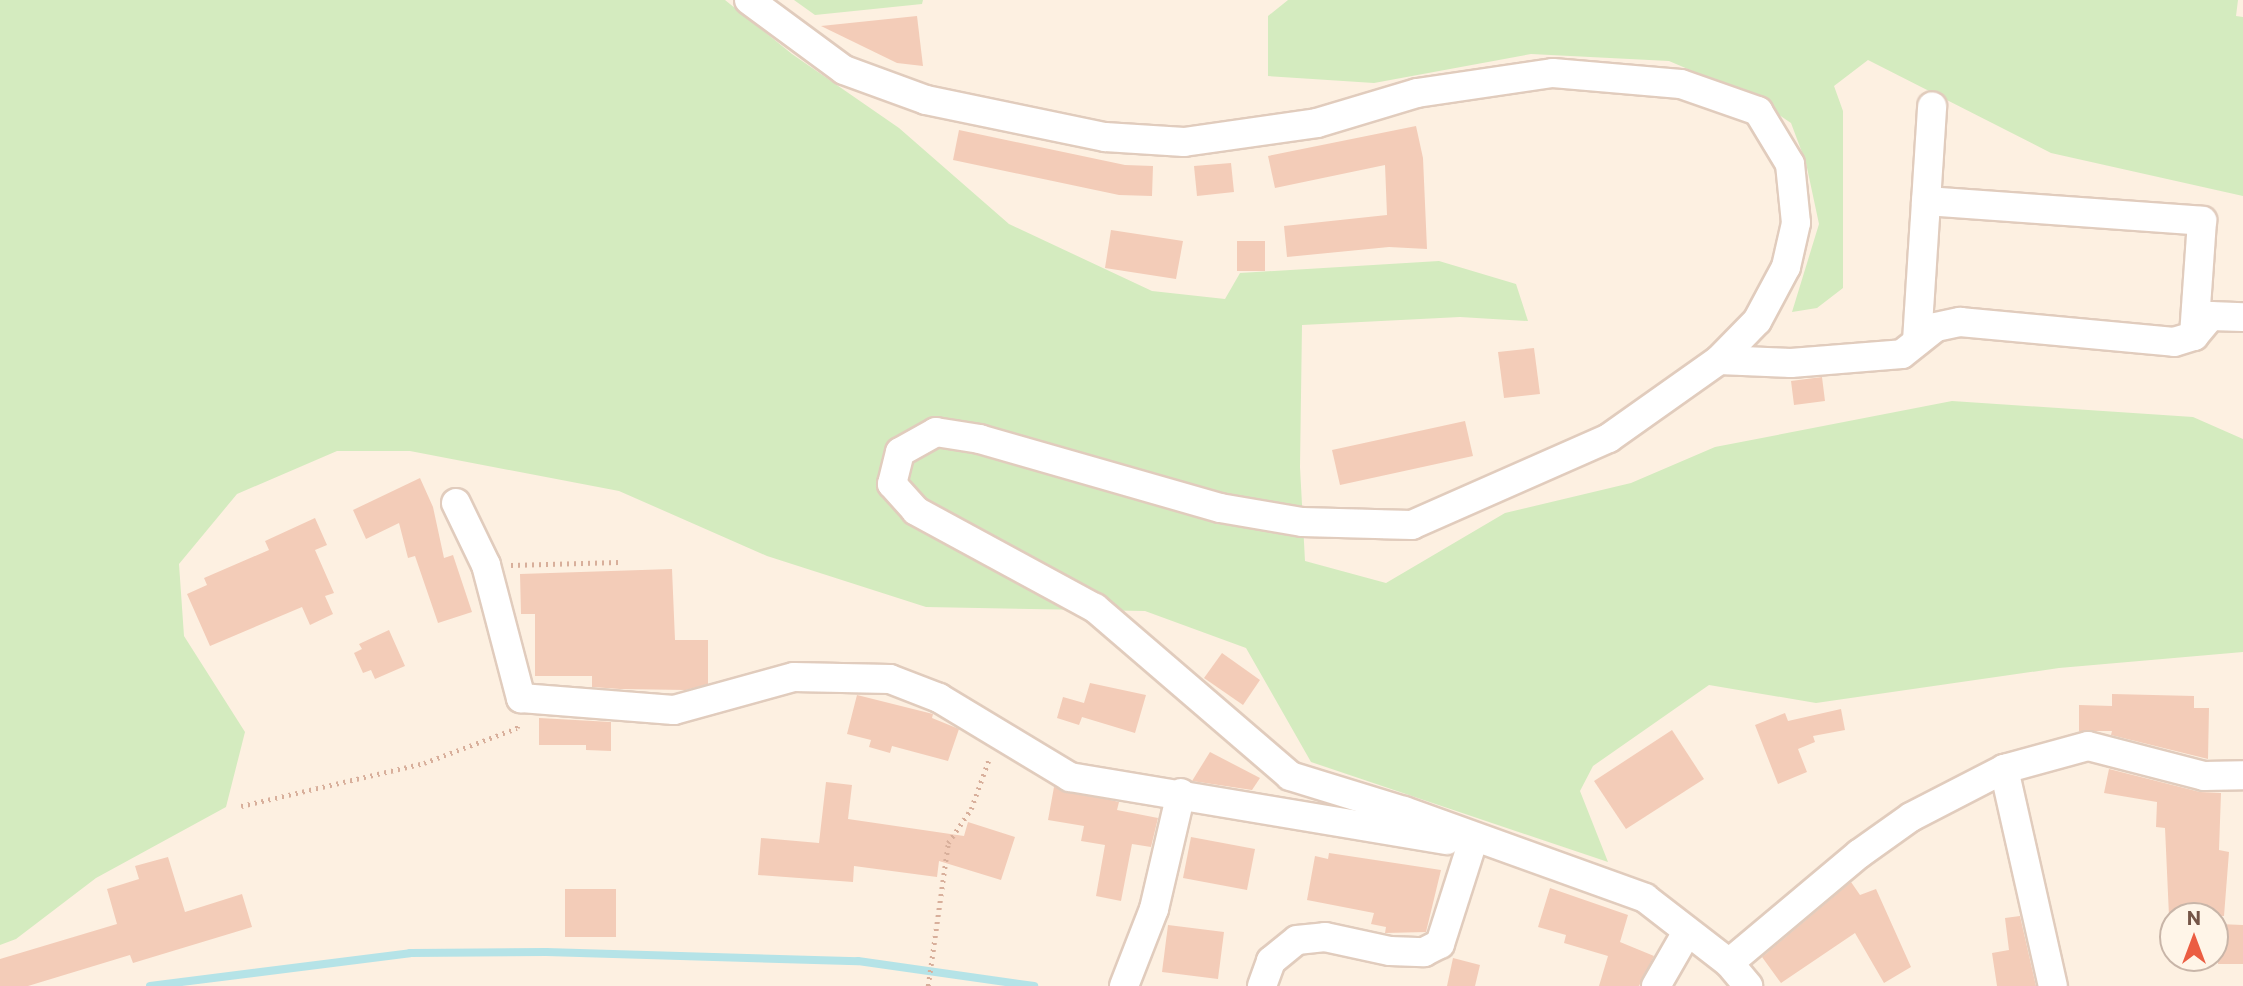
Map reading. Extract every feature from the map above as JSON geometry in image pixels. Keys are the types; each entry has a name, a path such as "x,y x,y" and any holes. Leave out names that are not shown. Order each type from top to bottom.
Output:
{"street":[{"path":"749,0 844,70 926,100 1105,137 1184,142 1290,127 1417,93 1553,73 1681,84 1758,111 1790,164 1797,223 1786,267 1757,321 1719,360 1609,438 1412,525 1303,522 1220,508 980,439 936,432 900,452 892,484 916,511 1095,608 1290,776 1645,898 1729,963 1748,986"},
{"path":"1917,341 1932,106"},
{"path":"1926,201 2202,221 2194,336"},
{"path":"1719,360 1791,363 1902,354 1936,327 1960,322 2174,342 2194,336 2211,316 2243,317"},
{"path":"456,503 486,565 521,698 674,710 794,677 837,675 890,679 939,698 1070,777 1482,843"},
{"path":"1729,963 1869,846 1911,817 2004,769 2088,747 2204,776 2243,775"},
{"path":"2004,769 2053,986"},
{"path":"1124,986 1154,909 1181,793"},
{"path":"1262,986 1271,961 1297,940 1325,937 1390,951 1424,952 1440,944 1482,843"},
{"path":"1656,986 1687,932"}],"path":[{"path":"486,565 619,562"},
{"path":"241,806 424,763 517,728 521,698"},
{"path":"928,986 948,843 971,809 997,735"}],"green space":[{"path":"0,0 725,0 792,54 899,128 1009,224 1152,291 1225,299 1240,273 1439,261 1516,284 1528,321 1460,317 1302,325 1300,467 1305,561 1386,583 1505,513 1631,483 1715,447 1952,401 2193,417 2243,439 2243,652 2059,668 1816,703 1709,685 1593,766 1580,791 1608,862 1311,762 1246,648 1145,611 926,607 767,556 619,491 410,451 337,451 237,494 179,564 184,636 245,732 226,807 96,878 16,939 0,945"},
{"path":"794,0 923,0 922,4 815,15"},
{"path":"1288,0 2238,0 2236,16 2243,17 2243,196 2051,153 1868,60 1834,86 1843,111 1843,288 1817,308 1792,312 1819,224 1806,163 1791,123 1749,95 1669,61 1531,54 1374,83 1268,76 1268,16"}],"building":[{"path":"917,16 923,66 897,63 821,26"},
{"path":"1416,126 1423,158 1427,249 1389,247 1287,257 1284,226 1387,215 1385,165 1275,188 1268,156"},
{"path":"959,130 1125,165 1153,166 1152,196 1119,195 953,160"},
{"path":"1231,163 1234,192 1197,196 1194,166"},
{"path":"1111,230 1183,241 1176,279 1105,268"},
{"path":"1237,241 1265,241 1265,271 1237,271"},
{"path":"1534,348 1540,394 1504,398 1498,352"},
{"path":"1822,377 1825,401 1794,405 1791,381"},
{"path":"1465,421 1473,456 1340,485 1332,450"},
{"path":"420,478 433,507 444,558 453,555 472,612 438,623 415,556 408,558 399,523 366,539 353,510"},
{"path":"315,518 327,545 315,550 334,593 325,596 333,614 310,625 302,607 210,646 187,594 207,585 204,578 269,550 265,541"},
{"path":"672,569 675,640 708,640 708,684 686,690 620,689 592,687 592,676 535,676 535,614 521,614 520,574"},
{"path":"389,630 405,666 375,679 371,670 363,673 354,653 362,649 359,644"},
{"path":"1222,653 1260,680 1243,705 1204,678"},
{"path":"1090,683 1146,695 1135,733 1082,717 1079,725 1057,718 1063,697 1084,703"},
{"path":"2112,694 2194,696 2194,708 2209,708 2208,759 2111,735 2112,731 2079,731 2079,705 2112,706"},
{"path":"857,695 933,714 932,718 959,729 948,761 892,746 890,753 869,747 871,740 847,734"},
{"path":"1841,709 1845,730 1813,736 1815,742 1798,749 1807,772 1778,784 1755,725 1785,713 1788,721"},
{"path":"539,718 611,722 611,751 586,750 586,745 539,745"},
{"path":"1672,730 1704,779 1626,829 1594,781"},
{"path":"1210,752 1260,778 1252,790 1192,781"},
{"path":"2109,769 2200,792 2221,793 2219,850 2229,852 2225,902 2168,902 2165,828 2156,827 2157,802 2104,793"},
{"path":"826,782 852,785 848,819 964,836 968,822 1015,837 1001,880 939,861 937,877 854,866 853,882 758,875 761,838 819,843"},
{"path":"1054,787 1119,802 1117,810 1158,818 1151,847 1132,844 1121,901 1096,896 1105,845 1081,841 1084,826 1048,820"},
{"path":"1191,837 1255,849 1247,890 1183,878"},
{"path":"1329,853 1441,870 1426,932 1385,933 1386,927 1371,924 1374,913 1307,900 1315,856 1328,859"},
{"path":"168,857 185,912 242,894 252,927 133,963 130,955 28,986 0,986 0,959 117,924 107,889 139,879 135,866"},
{"path":"1851,882 1860,895 1876,889 1911,967 1884,983 1855,933 1781,983 1762,957"},
{"path":"1550,888 1628,915 1620,942 1654,956 1639,986 1599,986 1608,956 1564,943 1566,935 1538,927"},
{"path":"565,889 616,889 616,937 565,937"},
{"path":"2020,916 2036,986 1997,986 1992,953 2009,950 2005,918"},
{"path":"2229,924 2243,925 2243,964 2229,964"},
{"path":"1168,925 1224,932 1218,979 1162,972"},
{"path":"1453,958 1480,965 1475,986 1447,986"}],"waterway":[{"path":"150,986 410,953 546,952 858,961 1034,986"}]}
